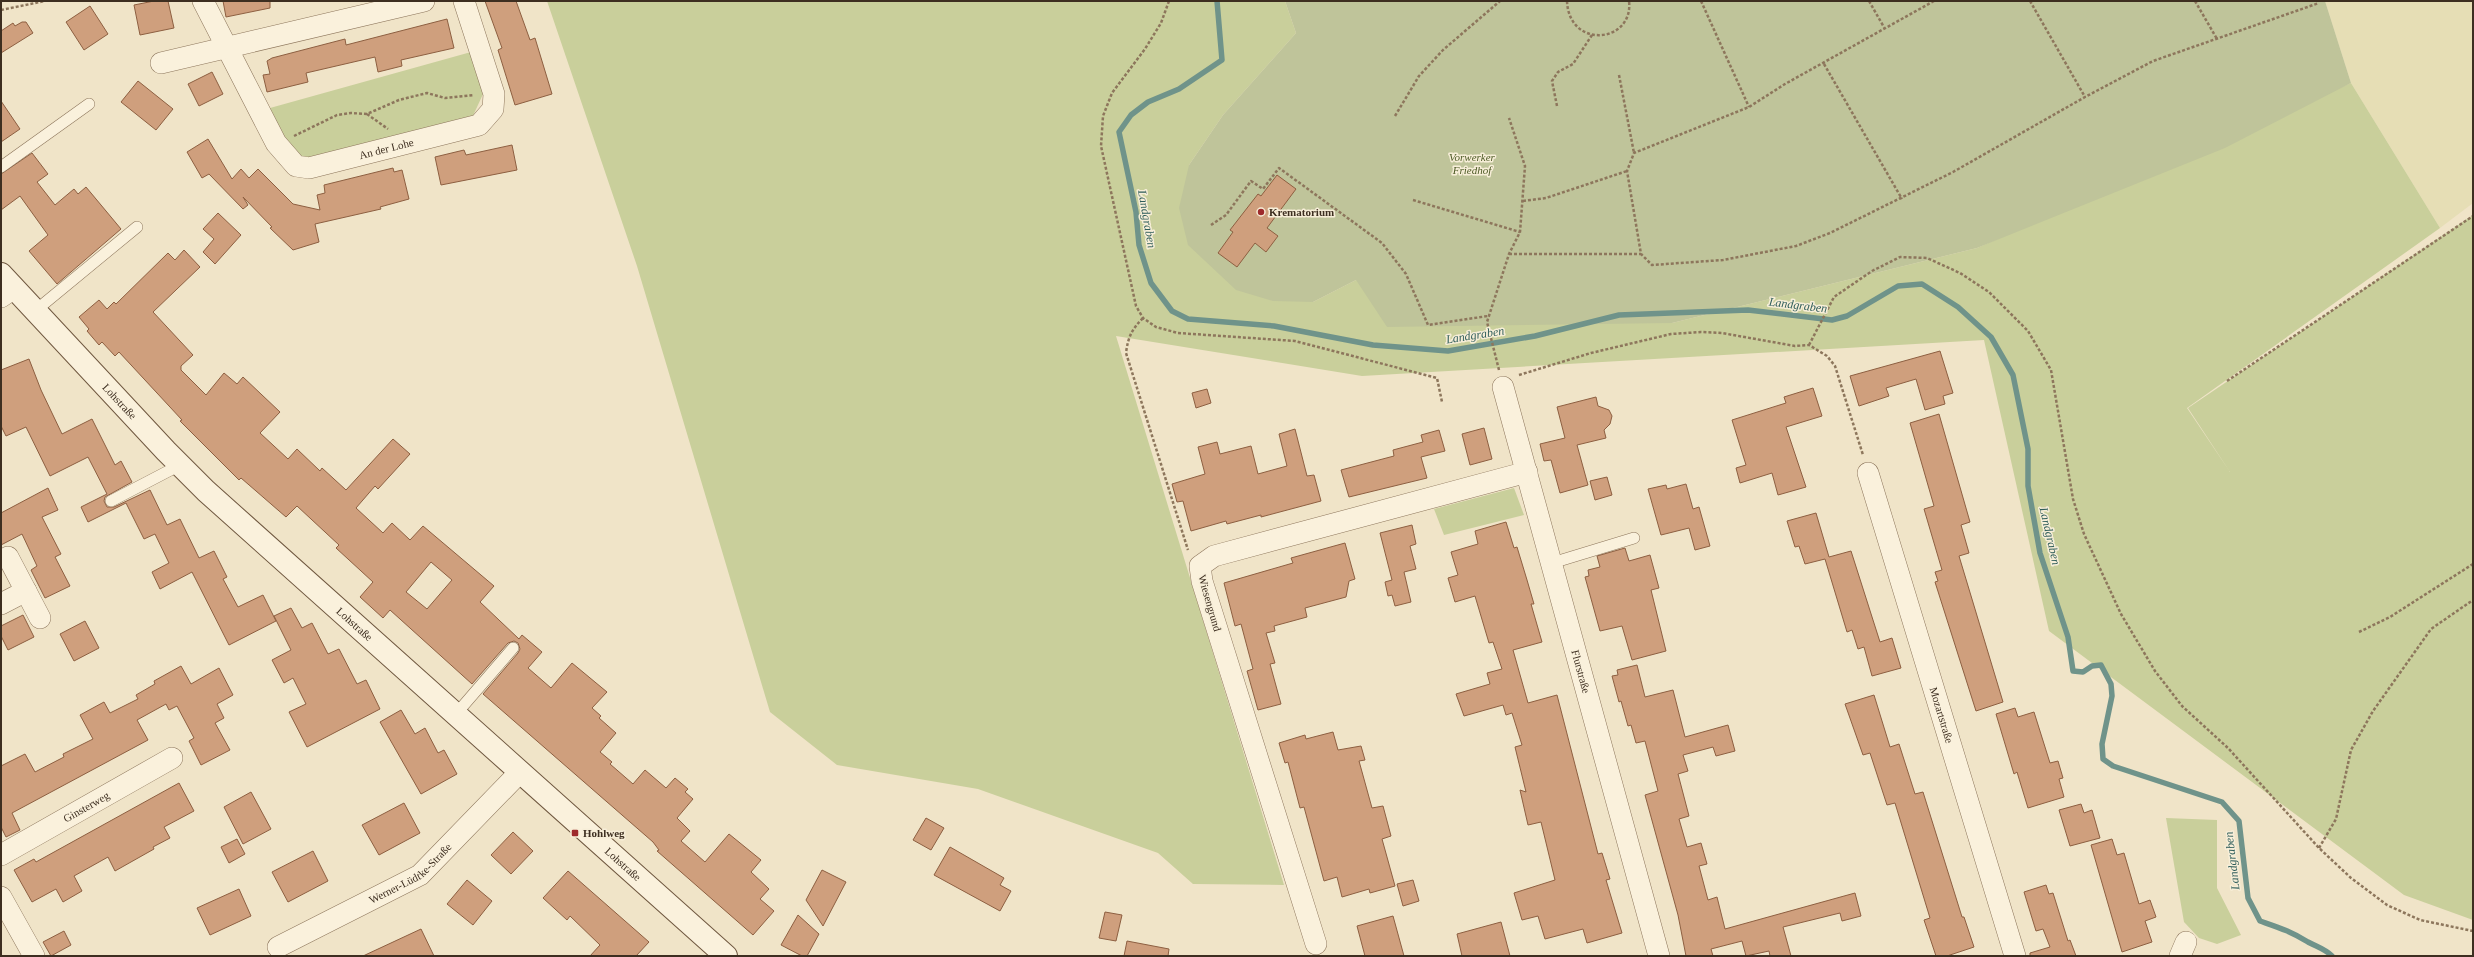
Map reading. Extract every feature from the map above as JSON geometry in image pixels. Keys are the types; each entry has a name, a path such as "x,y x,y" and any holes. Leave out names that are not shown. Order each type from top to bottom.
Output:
{"main road":[{"name":"Lohstraße","path":"5,286 35,311 180,465 726,956"}],"street":[{"name":"An der Lohe","path":"203,1 229,48 276,144 296,166 309,168 479,125 493,109 494,94"},
{"path":"161,63 424,1"},
{"path":"464,1 494,94"},
{"name":"Flurstraße","path":"1510,381 1528,472 1658,956"},
{"name":"Wiesengrund","path":"1316,944 1202,581 1200,566 1214,556 1528,472"},
{"name":"Mozartstraße","path":"1868,473 2015,956"},
{"path":"8,557 40,618"},
{"path":"1,604 26,591"},
{"name":"Ginsterweg","path":"1,855 172,758"},
{"name":"Werner-Lüdtke-Straße","path":"278,947 420,875 520,772"},
{"path":"1,897 34,956"}],"lane":[{"path":"1,167 89,104"},
{"path":"35,311 138,227"},
{"path":"111,501 180,465"},
{"path":"1552,562 1634,538"},
{"path":"456,714 513,648"}],"path":[{"path":"1,10 45,1"},
{"path":"1170,1 1161,23 1146,49 1112,93 1103,116 1102,153 1136,306 1143,318 1156,327 1178,332 1295,341 1437,378 1442,402"},
{"path":"1395,116 1420,76 1438,55 1500,1"},
{"path":"1567,1 1571,21 1578,29 1592,35 1607,35 1617,30 1624,23 1628,13 1629,1"},
{"path":"1701,1 1749,107"},
{"path":"1870,1 1885,29"},
{"path":"1634,153 1749,107 1934,1"},
{"path":"2030,1 2085,97"},
{"path":"2196,1 2217,39"},
{"path":"1619,75 1634,153 1627,171 1641,254 1652,265 1723,260 1796,246 1830,233 1902,199 1953,172 2085,97 2153,61 2319,3"},
{"path":"1557,106 1552,81 1558,72 1573,64 1592,35"},
{"path":"1824,64 1902,199"},
{"path":"276,144 337,115 351,113 367,114 399,100 427,93 445,98 494,94"},
{"path":"1497,363 1487,322 1509,254 1520,232 1525,166 1509,118"},
{"path":"1211,225 1226,215 1251,181 1263,189 1279,168 1382,243 1406,274 1428,325 1488,316"},
{"path":"1523,201 1546,198 1627,171"},
{"path":"1413,200 1520,232"},
{"path":"2227,382 2473,216"},
{"path":"1509,254 1641,254"},
{"path":"1809,345 1834,297 1872,271 1900,257 1927,258 1960,274 1989,292 2028,331 2051,370 2073,499 2084,534 2120,614 2155,671 2182,706 2228,748 2319,848 2351,878 2387,905 2420,920 2473,931"},
{"path":"1143,318 1132,328 1126,353 1190,558 1200,566"},
{"path":"1510,381 1590,353 1671,334 1722,333 1794,346 1809,345 1827,356 1835,366 1868,473"},
{"path":"2359,632 2390,617 2473,564"},
{"path":"2319,848 2336,819 2351,750 2373,711 2430,629 2473,600"}],"shaded area":[{"path":"2325,1 2473,1 2473,203 2440,228 2351,83"}],"green space":[{"path":"547,1 1285,1 1296,33 1223,115 1189,165 1313,302 1356,280 1672,323 1977,248 2351,83 2440,228 2187,408 2230,472 2188,408 2473,215 2473,920 2404,895 2049,631 1984,340 1362,376 1116,336 1284,885 1193,884 1158,853 978,789 837,765 770,712 637,266"},
{"name":"Vorwerker Friedhof","path":"1285,1 2325,1 2351,83 2225,148 1977,248 1672,323 1387,327 1356,280 1313,302 1273,301 1236,290 1188,245 1179,208 1189,165 1223,115 1296,33"},
{"path":"471,52 483,94 472,118 308,162 284,141 270,108"},
{"path":"1514,488 1524,515 1444,535 1434,509"},
{"path":"2166,818 2217,820 2217,888 2241,935 2217,944 2199,938 2184,922"}],"building":[{"path":"154,1 168,1 174,28 140,35 134,5"},
{"path":"223,1 270,1 270,8 226,17"},
{"path":"485,1 516,1 530,40 535,38 552,94 515,105 498,50 502,48"},
{"path":"90,6 108,34 84,50 66,22"},
{"path":"447,19 454,48 401,60 402,66 378,72 375,57 306,73 308,82 267,92 263,75 270,74 267,61 272,58 345,39 346,45"},
{"path":"22,22 26,22 33,33 1,53 1,31 13,23 15,26"},
{"path":"212,72 223,94 199,106 188,84"},
{"path":"138,81 173,109 156,130 121,102"},
{"path":"1,101 20,129 1,142"},
{"path":"208,139 232,179 241,169 249,178 258,169 293,204 320,210 317,195 325,193 324,185 393,168 394,172 402,170 409,199 380,207 381,209 315,224 319,242 293,250 270,228 272,227 243,197 248,205 243,209 209,174 202,178 187,152"},
{"path":"512,145 517,170 441,185 435,157 464,150 466,155"},
{"path":"32,153 48,174 37,182 55,205 74,189 78,194 86,187 121,229 57,284 29,251 48,235 20,196 1,210 1,174"},
{"name":"Krematorium","path":"1277,175 1296,189 1267,228 1278,236 1266,252 1255,243 1237,267 1218,253 1233,232 1230,230 1258,194 1261,196"},
{"path":"218,213 241,235 215,264 203,252 214,239 203,229"},
{"path":"184,250 200,267 153,312 193,355 181,366 181,370 206,395 224,373 237,384 243,377 280,412 260,433 288,459 297,449 320,471 322,468 346,490 393,439 410,454 378,489 375,486 356,508 383,533 392,523 410,540 423,526 494,586 480,602 519,639 522,635 542,652 528,668 551,688 572,663 607,692 592,708 601,716 599,718 616,733 600,752 612,762 610,764 633,784 645,770 666,788 675,778 688,789 685,792 693,799 677,818 690,831 681,841 705,862 729,834 761,860 751,872 769,889 760,899 774,911 753,935 657,851 659,850 653,842 483,694 518,653 520,649 518,643 514,641 508,643 472,684 390,610 383,618 360,597 373,582 336,548 339,545 297,506 286,517 241,478 239,480 180,421 182,420 119,352 115,356 102,342 99,345 87,331 89,329 79,317 99,300 107,309 114,302 116,304 168,253 175,260","holes":["431,562 452,580 427,609 406,592"]},
{"path":"1940,351 1953,393 1943,396 1945,404 1925,410 1916,379 1886,388 1889,396 1859,406 1850,376"},
{"path":"29,359 41,390 62,434 92,419 115,465 121,461 132,482 105,497 104,501 107,507 114,507 150,490 167,525 180,519 199,558 214,551 227,577 223,579 238,607 263,595 276,621 229,645 192,572 160,589 152,572 169,563 155,534 144,539 126,503 88,522 81,507 107,494 88,457 50,476 26,427 6,436 1,426 1,370"},
{"path":"1813,388 1822,416 1786,427 1806,487 1778,495 1772,473 1740,483 1736,468 1746,465 1732,420 1786,403 1784,397"},
{"path":"1207,389 1211,403 1196,408 1192,393"},
{"path":"1596,397 1598,406 1609,410 1612,416 1610,424 1604,430 1606,438 1577,445 1588,485 1560,493 1551,460 1544,461 1540,444 1565,438 1557,407"},
{"path":"1939,414 1970,522 1961,525 1969,553 1959,556 2003,702 1976,711 1935,582 1938,581 1935,572 1942,570 1924,509 1934,506 1910,423"},
{"path":"1484,428 1492,459 1470,465 1462,434"},
{"path":"1295,429 1307,476 1314,475 1321,501 1261,517 1261,515 1227,524 1226,521 1191,531 1183,501 1177,502 1172,484 1205,474 1198,447 1217,442 1220,454 1251,446 1258,474 1287,466 1279,434"},
{"path":"1439,430 1445,451 1421,457 1427,478 1349,497 1341,470 1394,456 1393,450 1423,442 1421,435"},
{"path":"1607,477 1612,495 1595,500 1590,481"},
{"path":"1686,484 1693,509 1699,507 1710,546 1695,550 1689,528 1661,535 1648,489 1666,485 1667,489"},
{"path":"48,488 58,510 42,517 61,554 55,557 70,586 45,598 31,570 37,566 22,534 1,545 1,513"},
{"path":"1816,513 1829,557 1851,551 1880,642 1892,638 1901,668 1872,676 1864,647 1858,649 1852,630 1847,632 1825,559 1805,564 1799,546 1795,547 1787,521"},
{"path":"1506,522 1514,548 1517,547 1527,580 1534,604 1531,604 1542,642 1513,650 1528,703 1557,695 1598,854 1602,853 1610,879 1606,880 1622,933 1587,943 1583,929 1545,939 1538,916 1522,920 1514,893 1555,880 1541,822 1528,825 1520,790 1526,792 1515,747 1522,745 1512,713 1506,715 1503,705 1464,716 1456,694 1490,684 1487,673 1502,669 1493,642 1489,643 1475,596 1455,602 1448,578 1458,575 1451,552 1478,544 1475,531"},
{"path":"1412,525 1416,544 1410,546 1416,569 1404,572 1411,602 1395,606 1392,595 1388,596 1385,582 1392,580 1380,533"},
{"path":"1345,543 1355,579 1349,581 1346,597 1305,608 1307,617 1274,626 1275,631 1266,633 1275,663 1270,664 1281,704 1258,710 1247,671 1253,669 1241,624 1235,626 1224,583 1293,563 1291,558"},
{"path":"1625,548 1629,561 1650,555 1659,588 1651,590 1666,651 1632,660 1622,626 1600,631 1585,577 1589,576 1588,570 1600,567 1597,556"},
{"path":"291,608 302,628 312,623 328,654 339,649 357,684 366,680 380,709 307,747 289,712 306,704 293,678 284,683 272,660 291,650 274,616"},
{"path":"23,615 34,637 8,650 1,636 1,626"},
{"path":"85,621 99,648 74,661 60,634"},
{"path":"1637,665 1645,697 1673,690 1685,737 1728,725 1735,751 1716,756 1713,747 1683,755 1688,771 1678,774 1689,816 1679,819 1687,847 1701,843 1707,864 1699,866 1708,900 1717,897 1725,929 1855,893 1861,916 1842,921 1840,913 1783,927 1791,956 1770,956 1769,951 1746,956 1742,941 1711,949 1713,956 1686,956 1678,915 1645,795 1658,791 1645,741 1636,743 1631,725 1628,726 1621,701 1619,702 1612,676 1618,675 1617,670"},
{"path":"181,666 191,684 219,668 233,695 217,704 224,718 215,723 230,750 201,765 189,741 194,738 177,706 169,710 166,704 137,720 148,740 12,813 20,830 6,837 1,827 1,766 25,754 35,772 64,757 63,754 93,739 80,715 104,702 110,713 138,699 136,695 155,684 154,681"},
{"path":"1874,695 1890,747 1899,744 1915,794 1923,792 1962,917 1964,917 1974,947 1947,956 1936,956 1924,920 1930,918 1895,803 1887,805 1870,753 1863,755 1845,704"},
{"path":"2015,708 2018,717 2034,712 2050,763 2058,761 2063,778 2059,779 2064,797 2028,808 2017,772 2014,774 1996,714"},
{"path":"401,710 415,734 425,728 438,753 444,750 457,774 421,794 380,722"},
{"path":"1333,732 1338,750 1361,746 1365,760 1359,761 1372,808 1383,806 1391,836 1382,839 1395,886 1370,893 1369,889 1342,897 1337,877 1324,881 1304,807 1300,808 1288,762 1285,763 1279,743 1305,735 1306,739"},
{"path":"179,783 194,811 164,827 170,838 153,847 154,849 115,871 108,857 74,876 82,891 63,902 56,889 32,902 14,870 34,859 36,862"},
{"path":"251,792 271,829 243,844 224,807"},
{"path":"404,803 420,833 379,855 362,825"},
{"path":"2081,804 2084,813 2092,810 2100,838 2070,846 2059,810"},
{"path":"926,818 944,828 931,850 913,840"},
{"path":"513,832 533,851 511,874 491,855"},
{"path":"237,839 245,854 229,863 221,847"},
{"path":"2112,839 2117,855 2124,853 2139,904 2150,900 2156,917 2145,921 2152,942 2122,952 2091,845"},
{"path":"950,847 1004,878 1000,885 1011,891 1000,911 934,875"},
{"path":"313,851 328,881 288,902 272,872"},
{"path":"822,870 846,882 823,926 806,900"},
{"path":"568,871 649,942 636,956 590,956 600,945 570,916 567,920 543,898"},
{"path":"467,880 492,901 473,925 447,904"},
{"path":"1413,880 1419,901 1403,906 1397,884"},
{"path":"2046,885 2049,894 2053,893 2068,941 2070,940 2076,956 2030,956 2030,953 2050,947 2043,929 2036,931 2024,892"},
{"path":"239,889 251,916 210,935 197,908"},
{"path":"1105,912 1122,915 1116,941 1099,938"},
{"path":"798,915 819,934 807,956 802,956 781,945"},
{"path":"1393,916 1404,956 1365,956 1357,926"},
{"path":"1501,922 1510,956 1462,956 1457,934"},
{"path":"421,929 434,956 363,956"},
{"path":"64,931 71,945 51,956 43,942"},
{"path":"1127,941 1169,949 1168,956 1124,956"}],"waterway":[{"name":"Landgraben","path":"1217,1 1222,60 1179,89 1148,102 1131,115 1119,132 1136,212 1139,245 1151,283 1172,311 1188,319 1274,326 1373,345 1448,351 1535,336 1619,315 1748,310 1832,320 1847,316 1898,286 1922,284 1958,307 1991,337 2013,375 2028,449 2028,486 2040,553 2068,637 2073,671 2083,672 2092,666 2101,665 2111,684 2112,696 2102,744 2103,759 2113,766 2222,802 2239,821 2248,898 2260,921 2290,932 2324,950 2332,956"}],"place":[{"name":"Krematorium","path":"1261,212"},
{"name":"Hohlweg","path":"575,833"}]}
